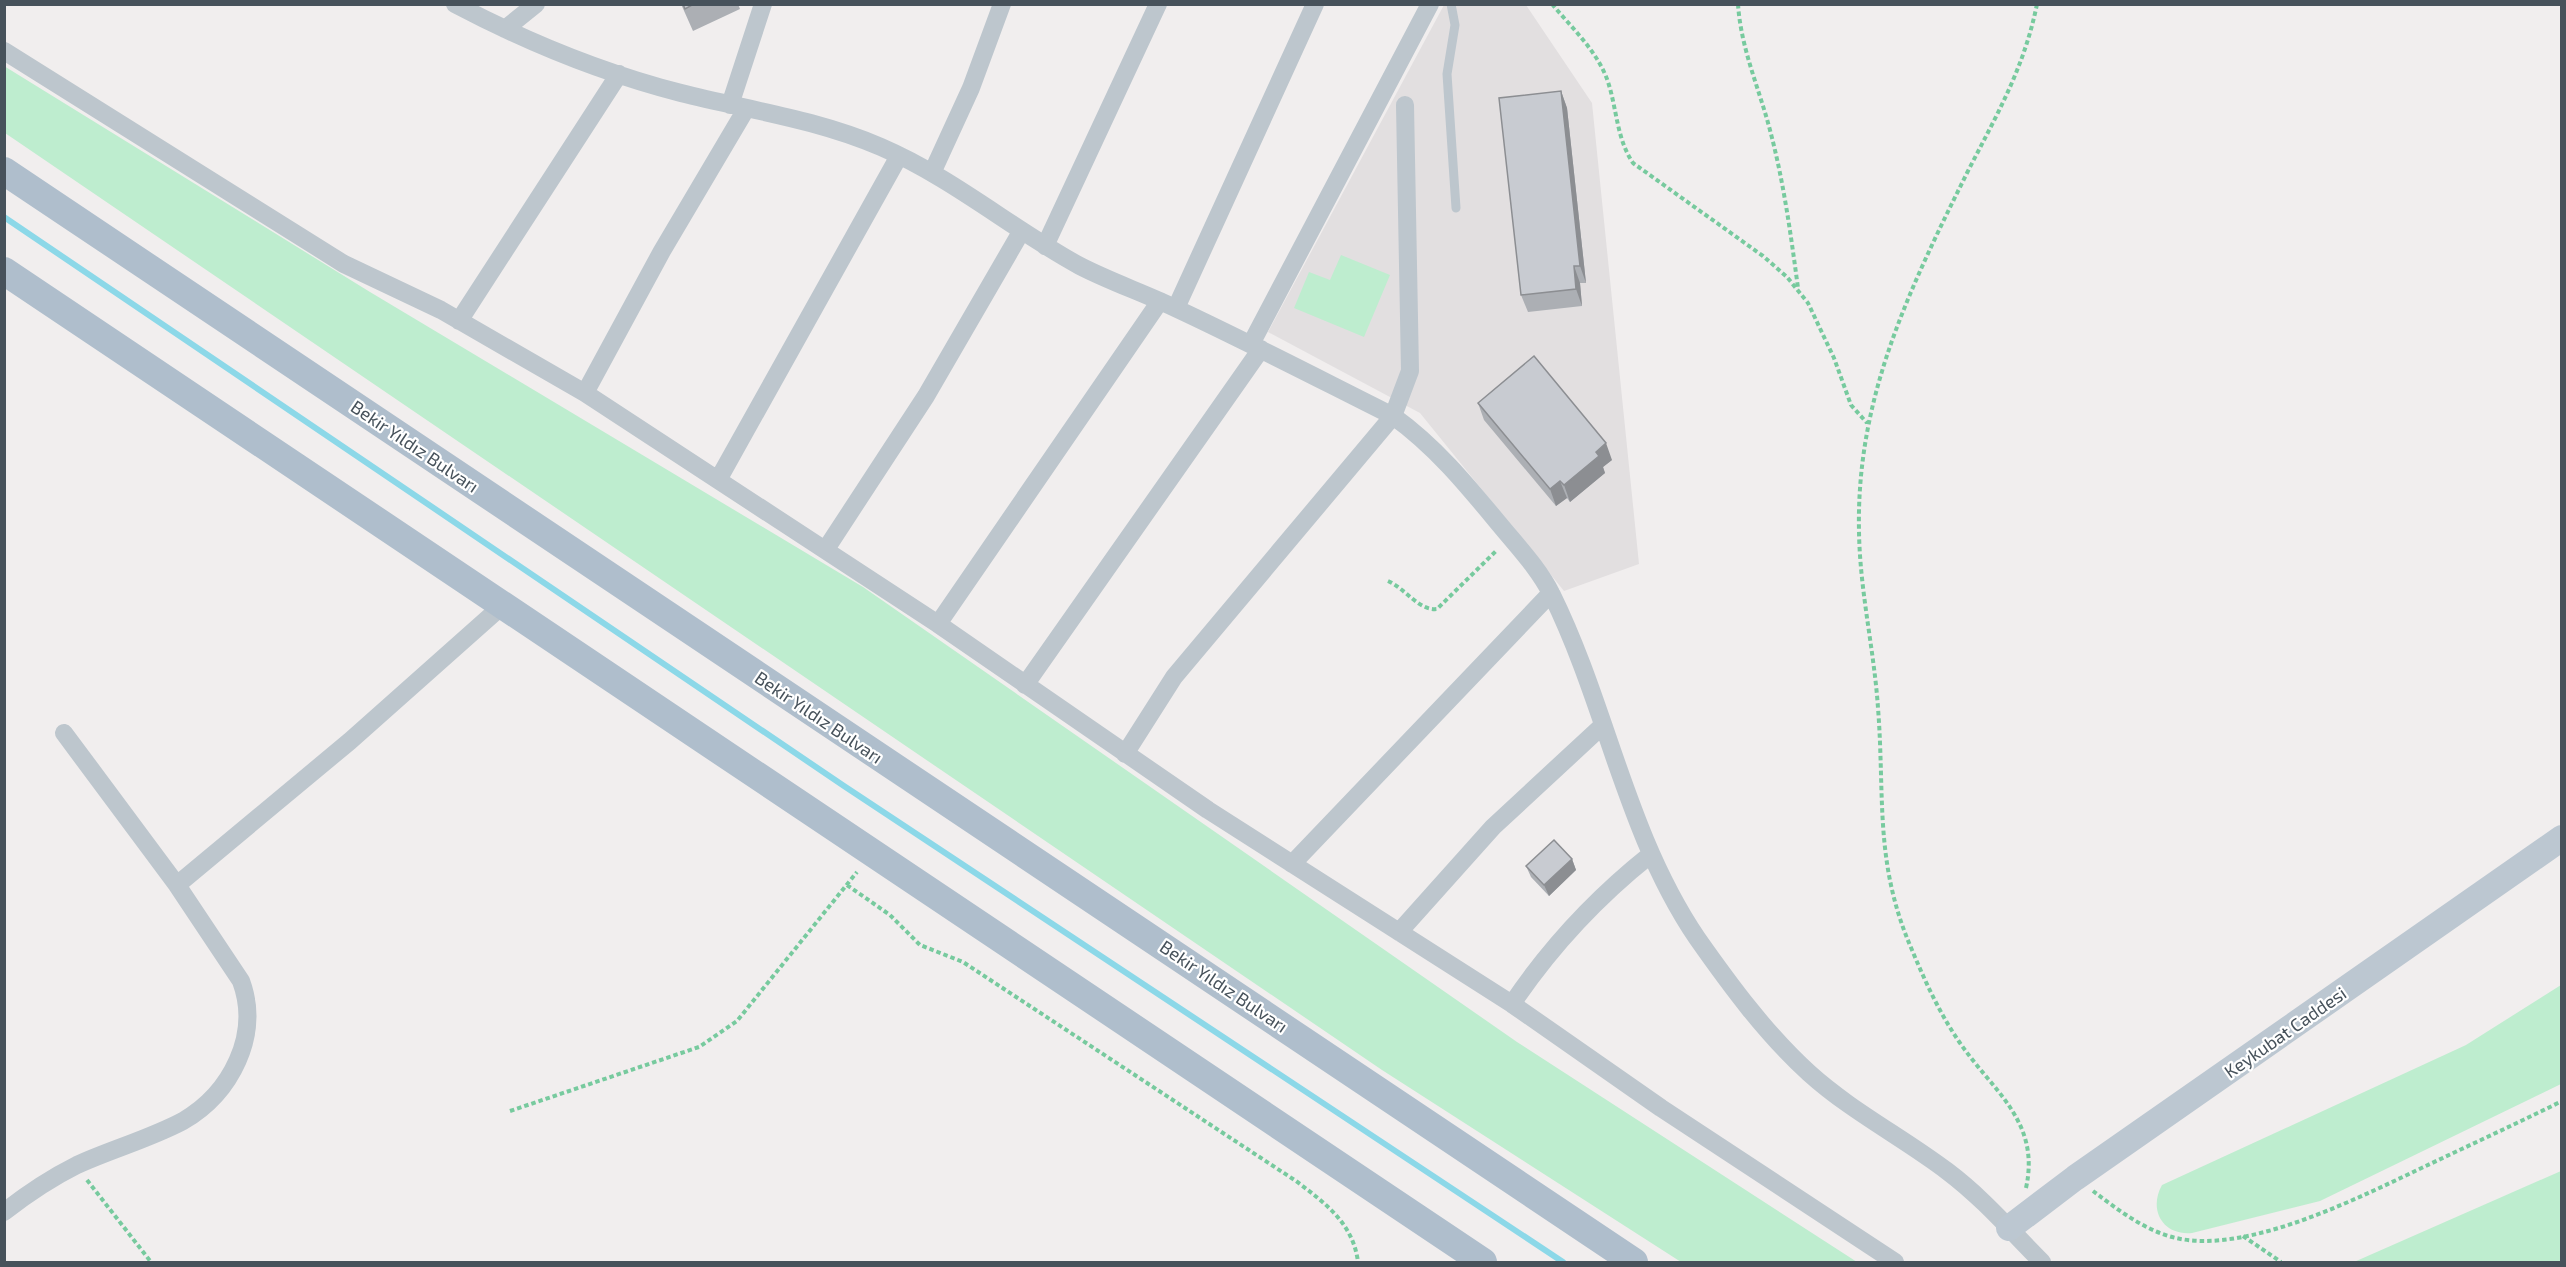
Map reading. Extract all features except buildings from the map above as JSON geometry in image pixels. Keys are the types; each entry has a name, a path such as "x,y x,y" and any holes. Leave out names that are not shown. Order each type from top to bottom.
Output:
{"main road":[{"name":"Bekir Yıldız Bulvarı","path":"4,171 1634,1263"},
{"path":"4,271 1483,1263"}],"street":[{"path":"455,4 554,51 619,74 738,107 821,125 899,156 932,173 987,207 1021,232 1083,267 1168,304 1393,416 1445,460 1539,571 1570,636 1650,855 1697,937 1786,1051 1833,1094 1954,1177 2009,1228 2042,1263"},
{"path":"505,29 536,4"},
{"path":"585,393 738,107 763,4"},
{"path":"932,173 971,88 1002,4"},
{"path":"1045,246 1158,4"},
{"path":"938,624 1168,304 1315,4"},
{"path":"1025,685 1256,347 1430,4"},
{"path":"4,51 344,264 459,321 585,393 826,549 1125,754 1512,1004 1681,1121 1895,1263"},
{"path":"459,321 619,74"},
{"path":"1125,754 1173,677 1393,416 1410,371 1405,105"},
{"path":"718,480 899,156"},
{"path":"826,549 926,396 1021,232"},
{"path":"1292,864 1551,593"},
{"path":"177,885 350,741 503,605"},
{"path":"1399,932 1493,827 1602,726"},
{"path":"4,1212 50,1180 77,1166 186,1119 220,1087 243,1049 249,1016 241,981 177,885 63,733"},
{"name":"Keykubat Caddesi","path":"2009,1228 2075,1178 2562,838"},
{"path":"1512,1004 1570,928 1608,890 1650,855"}],"lane":[{"path":"1451,4 1455,25 1447,74 1456,208"}],"path":[{"path":"1552,4 1602,67 1610,89 1623,145 1633,163 1763,256 1798,289 1816,319 1851,405 1868,424"},
{"path":"1738,4 1744,44 1764,108 1782,179 1798,289"},
{"path":"2009,1228 2018,1213 2027,1181 2029,1165 2025,1135 2008,1102 1959,1043 1935,1002 1901,924 1887,872 1880,790 1878,707 1862,589 1859,534 1860,474 1868,424 1895,325 1911,288 2014,83 2037,4"},
{"path":"1388,581 1408,593 1421,607 1437,609 1510,536"},
{"path":"510,1111 699,1047 713,1040 742,1015 848,885 890,915 920,945 963,962 1296,1181 1339,1217 1352,1239 1358,1263"},
{"path":"2075,1178 2137,1221 2162,1233 2193,1240 2210,1241 2299,1221 2356,1200 2562,1101"},
{"path":"77,1166 151,1263"},
{"path":"2242,1235 2281,1263"}],"shaded area":[{"path":"1444,5 1526,5 1592,103 1639,564 1564,591 1420,413 1268,332"}],"green space":[{"path":"4,66 370,292 863,587 1517,1042 1857,1262 1681,1262 1382,1070 5,133"},
{"path":"1341,255 1390,275 1364,337 1294,308 1309,272 1330,280"},
{"path":"2561,985 2561,1084 2320,1201 2192,1233 2173,1230 2161,1220 2157,1203 2162,1185 2466,1045"},
{"path":"2561,1171 2561,1262 2354,1262"}],"waterway":[{"path":"4,217 844,786 1563,1262"}]}
